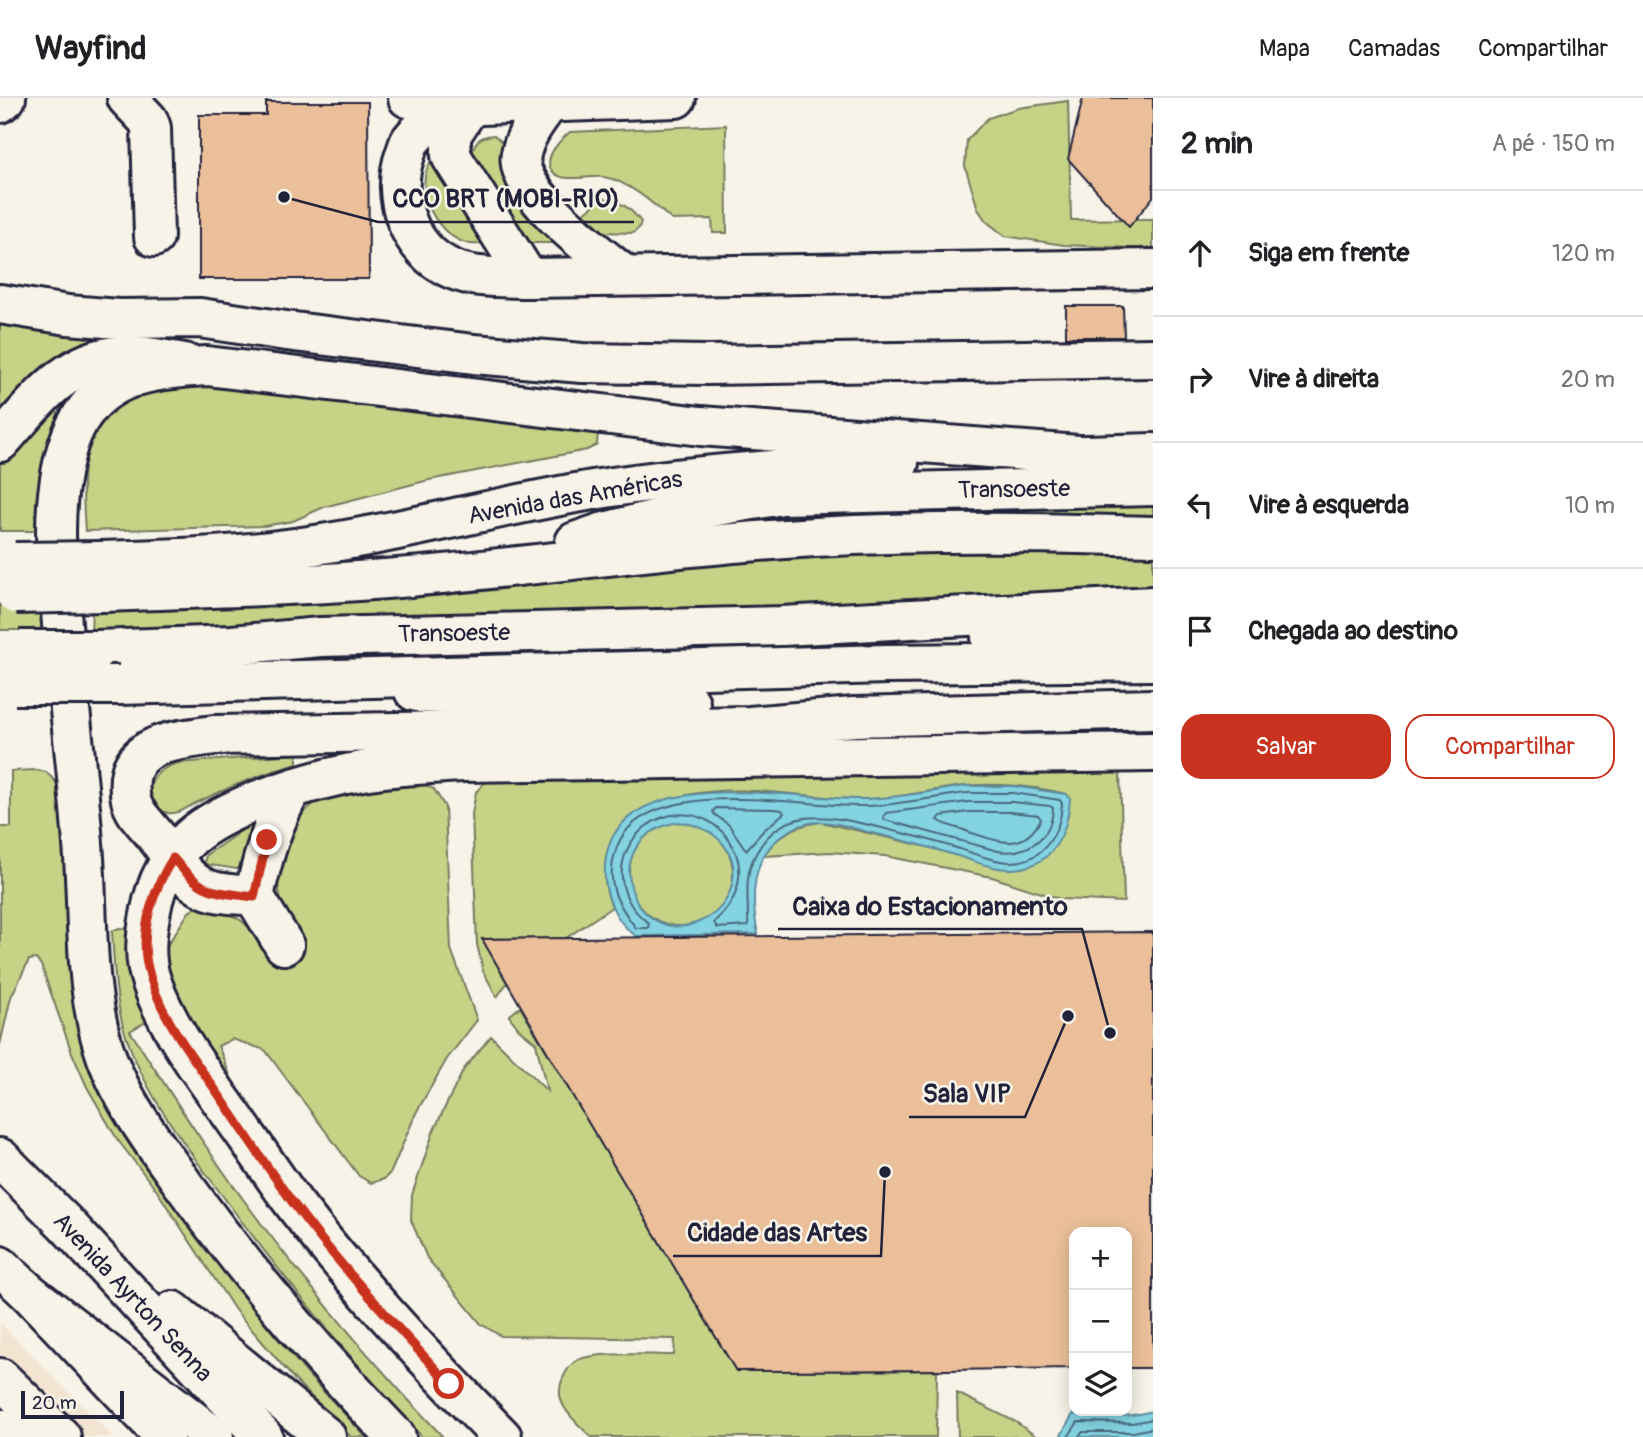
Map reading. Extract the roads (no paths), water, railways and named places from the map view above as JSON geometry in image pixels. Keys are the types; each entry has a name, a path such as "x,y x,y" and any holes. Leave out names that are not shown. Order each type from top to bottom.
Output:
{"main road":[{"path":"0,103 6,98"},
{"path":"127,98 148,120 151,128 154,237"},
{"path":"408,98 462,106 676,98"},
{"path":"550,102 528,132 520,157 528,185 554,216 624,275"},
{"path":"462,106 429,122 410,142 400,168 400,202 410,231 428,254 452,269 480,276 527,278 1153,269"},
{"path":"462,106 451,135 451,156 527,278"},
{"path":"0,304 68,315 119,319 200,318 460,352 582,363 707,365 1153,358"},
{"path":"0,442 50,387 76,368 109,357 146,357 701,426 1078,455"},
{"path":"207,366 141,374 108,387 85,411 71,439 61,472 56,531 96,1016 108,1059 144,1130 232,1250 351,1390 397,1437"},
{"name":"Avenida das Américas","path":"8,578 102,577 388,532 535,500 707,476 871,464 1153,453"},
{"name":"Transoeste","path":"507,566 601,533 692,510 782,495 1153,486"},
{"name":"Transoeste","path":"102,577 314,584 816,537 921,534 1153,536"},
{"name":"Transoeste","path":"9,668 96,650 232,645 320,636 782,626 1153,606"},
{"name":"Transoeste","path":"908,620 940,632 979,638 1153,635"},
{"path":"9,668 119,685 887,664 1153,661"},
{"path":"369,677 422,693 799,706 854,717"},
{"path":"254,897 204,888 192,881 173,858 133,808 129,789 131,773 140,757 171,741 227,735 750,726 854,717 1153,709"},
{"path":"502,1437 449,1384 375,1302 294,1204 170,1021 152,983 146,961 146,930 161,877 173,858 192,837 220,819 292,789 316,780 370,769 462,762 1153,752"},
{"path":"284,945 254,897 267,840 292,789"},
{"name":"Avenida Ayrton Senna","path":"0,1158 68,1226 263,1437"},
{"path":"68,1226 326,1437"},
{"path":"0,1266 165,1437"},
{"path":"28,1292 214,1437"},
{"path":"0,1378 57,1434"},
{"path":"0,1429 57,1434"}],"water":[{"path":"966,786 1013,786 1066,794 1070,798 1069,811 1056,846 1038,862 1027,867 1006,869 839,824 814,822 800,826 787,832 763,856 754,889 758,934 636,936 616,914 608,896 605,866 615,832 639,810 673,798 713,793 755,793 866,799","holes":["678,822 714,835 723,843 733,864 733,877 728,896 715,913 701,921 677,926 657,921 641,908 632,890 629,869 635,849 651,832"]},
{"path":"1153,1411 1153,1437 1060,1437 1072,1416 1133,1415"}],"place":[{"name":"CCO BRT (MOBI-RIO)","path":"284,197"},
{"name":"Sala VIP","path":"1068,1016"},
{"name":"Caixa do Estacionamento","path":"1110,1033"},
{"name":"Cidade das Artes","path":"885,1172"}]}
